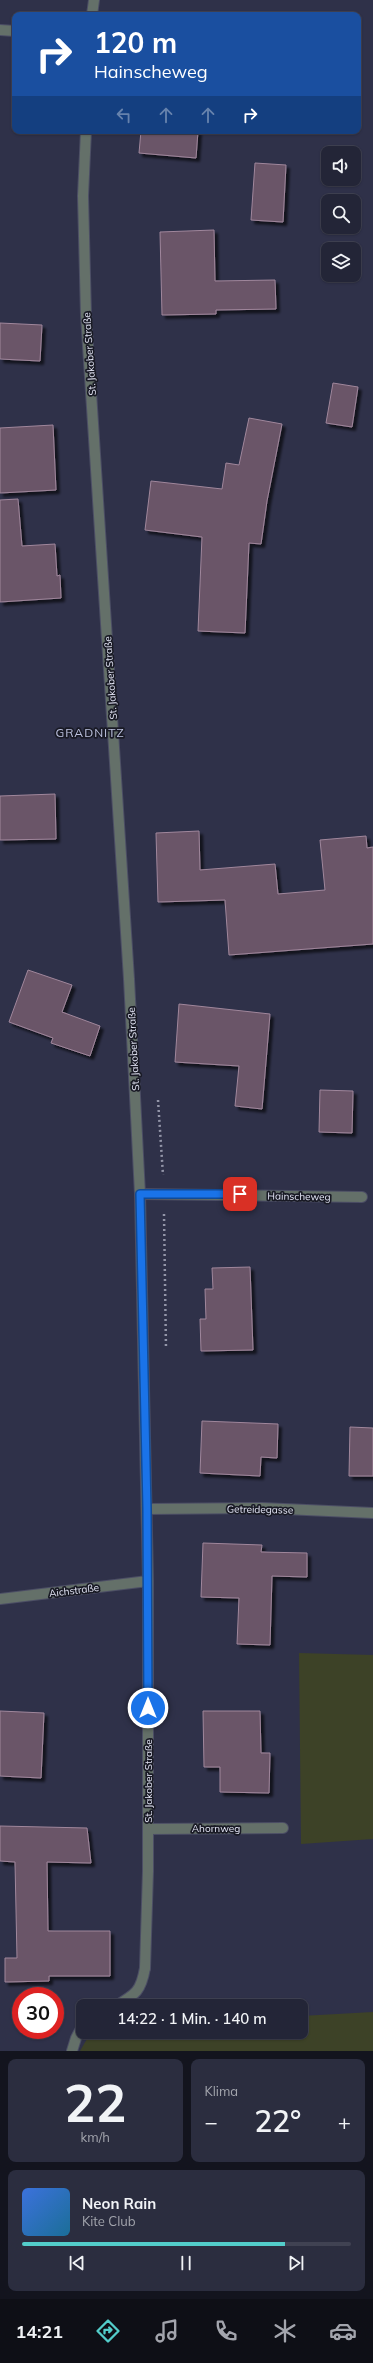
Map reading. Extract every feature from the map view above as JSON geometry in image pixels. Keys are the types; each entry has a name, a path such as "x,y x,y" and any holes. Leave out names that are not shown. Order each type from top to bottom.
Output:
{"street":[{"path":"92,12 94,0"},
{"path":"0,30 12,31"},
{"name":"St. Jakober Straße","path":"86,134 83,196 86,315 129,979 140,1194 148,1581 148,1829 145,1968 142,1987 129,1999"},
{"name":"Hainscheweg","path":"140,1194 362,1197"},
{"name":"Getreidegasse","path":"147,1509 262,1508 373,1513"},
{"name":"Aichstraße","path":"0,1599 148,1581"},
{"name":"Ahornweg","path":"148,1829 283,1828"},
{"path":"72,2051 76,2038"}],"green space":[{"path":"299,1653 373,1655 373,1839 301,1844"},
{"path":"373,2012 373,2051 80,2051 87,2039 308,2039 308,2016"}],"building":[{"path":"141,134 198,134 196,158 139,153"},
{"path":"255,163 286,165 283,222 251,220"},
{"path":"214,230 215,281 275,280 276,309 216,310 216,314 162,315 160,232"},
{"path":"0,323 42,325 40,361 0,359"},
{"path":"333,383 358,387 352,427 326,423"},
{"path":"249,418 282,424 267,501 261,544 249,543 245,633 198,631 202,537 145,530 151,481 222,489 226,463 239,465"},
{"path":"53,425 56,490 0,493 0,428"},
{"path":"18,499 22,546 55,544 57,576 60,575 61,598 0,602 0,500"},
{"path":"55,794 56,839 0,840 0,796"},
{"path":"199,831 200,870 275,864 278,894 325,890 320,840 366,836 367,848 373,847 373,944 229,955 225,900 158,902 156,833"},
{"path":"28,970 72,985 62,1012 100,1026 90,1056 51,1043 53,1038 9,1022"},
{"path":"179,1004 270,1014 262,1109 235,1106 239,1066 175,1062"},
{"path":"320,1090 353,1091 352,1133 319,1132"},
{"path":"250,1267 253,1350 201,1351 200,1319 206,1319 205,1289 213,1289 212,1268"},
{"path":"202,1421 278,1424 277,1458 261,1457 260,1476 200,1473"},
{"path":"350,1427 373,1428 373,1476 349,1476"},
{"path":"203,1543 262,1545 261,1552 307,1553 307,1577 272,1576 270,1645 237,1644 239,1598 201,1597"},
{"path":"0,1711 44,1713 41,1778 0,1776"},
{"path":"203,1711 260,1711 261,1753 270,1753 269,1793 220,1792 220,1767 204,1767"},
{"path":"0,1826 87,1828 91,1863 47,1862 48,1931 110,1931 110,1976 49,1976 49,1981 5,1982 5,1958 17,1958 15,1862 0,1861"}],"district":[{"name":"GRADNITZ","path":"90,733"}],"route":[{"path":"148,1708 147,1509 140,1194 240,1194"}]}
